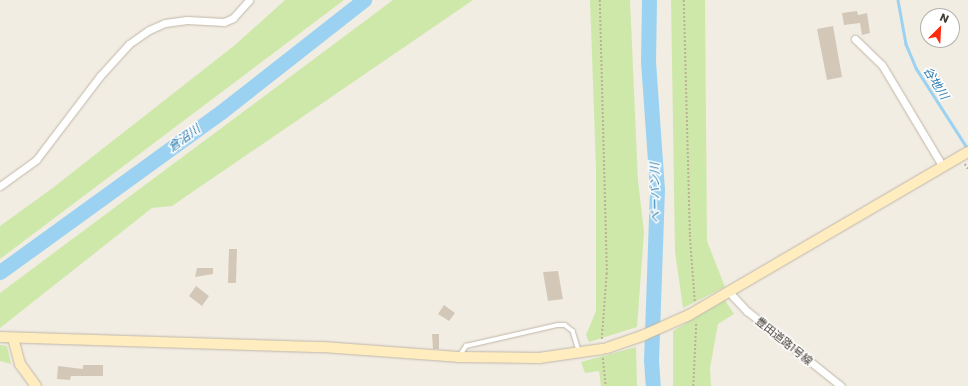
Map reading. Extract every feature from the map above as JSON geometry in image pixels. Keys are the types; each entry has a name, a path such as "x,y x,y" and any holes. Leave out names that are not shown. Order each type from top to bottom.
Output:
{"street":[{"path":"0,186 36,160 100,76 129,44 149,30 165,23 187,20 224,22 233,18 249,0"},
{"path":"855,40 882,65 942,167"},
{"path":"0,337 323,348 458,357 539,358 604,348 644,336 730,293 968,152"},
{"name":"豊田道路1号線","path":"730,293 747,311 841,386"},
{"path":"13,338 20,364 36,386"}],"lane":[{"path":"458,357 466,346 558,325 565,325 573,331 580,352"}],"path":[{"path":"600,0 606,273 604,348 606,386"},
{"path":"684,0 692,313 692,386"}],"green space":[{"path":"285,0 344,0 0,259 0,226 50,190 235,45"},
{"path":"393,0 473,0 172,206 152,208 0,328 0,293"},
{"path":"590,0 630,0 638,181 644,232 637,327 589,342 586,335 596,311 596,168"},
{"path":"671,0 705,0 707,241 725,287 683,308 675,252"},
{"path":"725,300 734,314 718,324 710,368 711,386 673,386 673,331"},
{"path":"0,345 7,346 11,364 0,361"},
{"path":"636,347 637,386 601,386 599,371 585,373 581,362"}],"building":[{"path":"857,11 858,15 867,13 870,33 862,35 860,23 844,25 842,13"},
{"path":"833,26 842,77 827,80 817,29"},
{"path":"229,249 237,249 236,283 228,283"},
{"path":"197,268 213,268 213,274 195,277"},
{"path":"558,271 563,299 548,301 543,272"},
{"path":"196,286 209,296 202,306 189,296"},
{"path":"444,305 455,313 449,321 438,314"},
{"path":"432,334 439,334 439,349 433,349"},
{"path":"83,365 103,365 103,376 71,376 70,380 57,379 58,366 83,369"}],"waterway":[{"name":"倉沼川","path":"0,272 221,112 364,0"},
{"name":"ペーパン川","path":"649,0 648,61 657,189 651,360 653,386"},
{"name":"谷地川","path":"898,0 906,44 916,68 966,146"}]}
